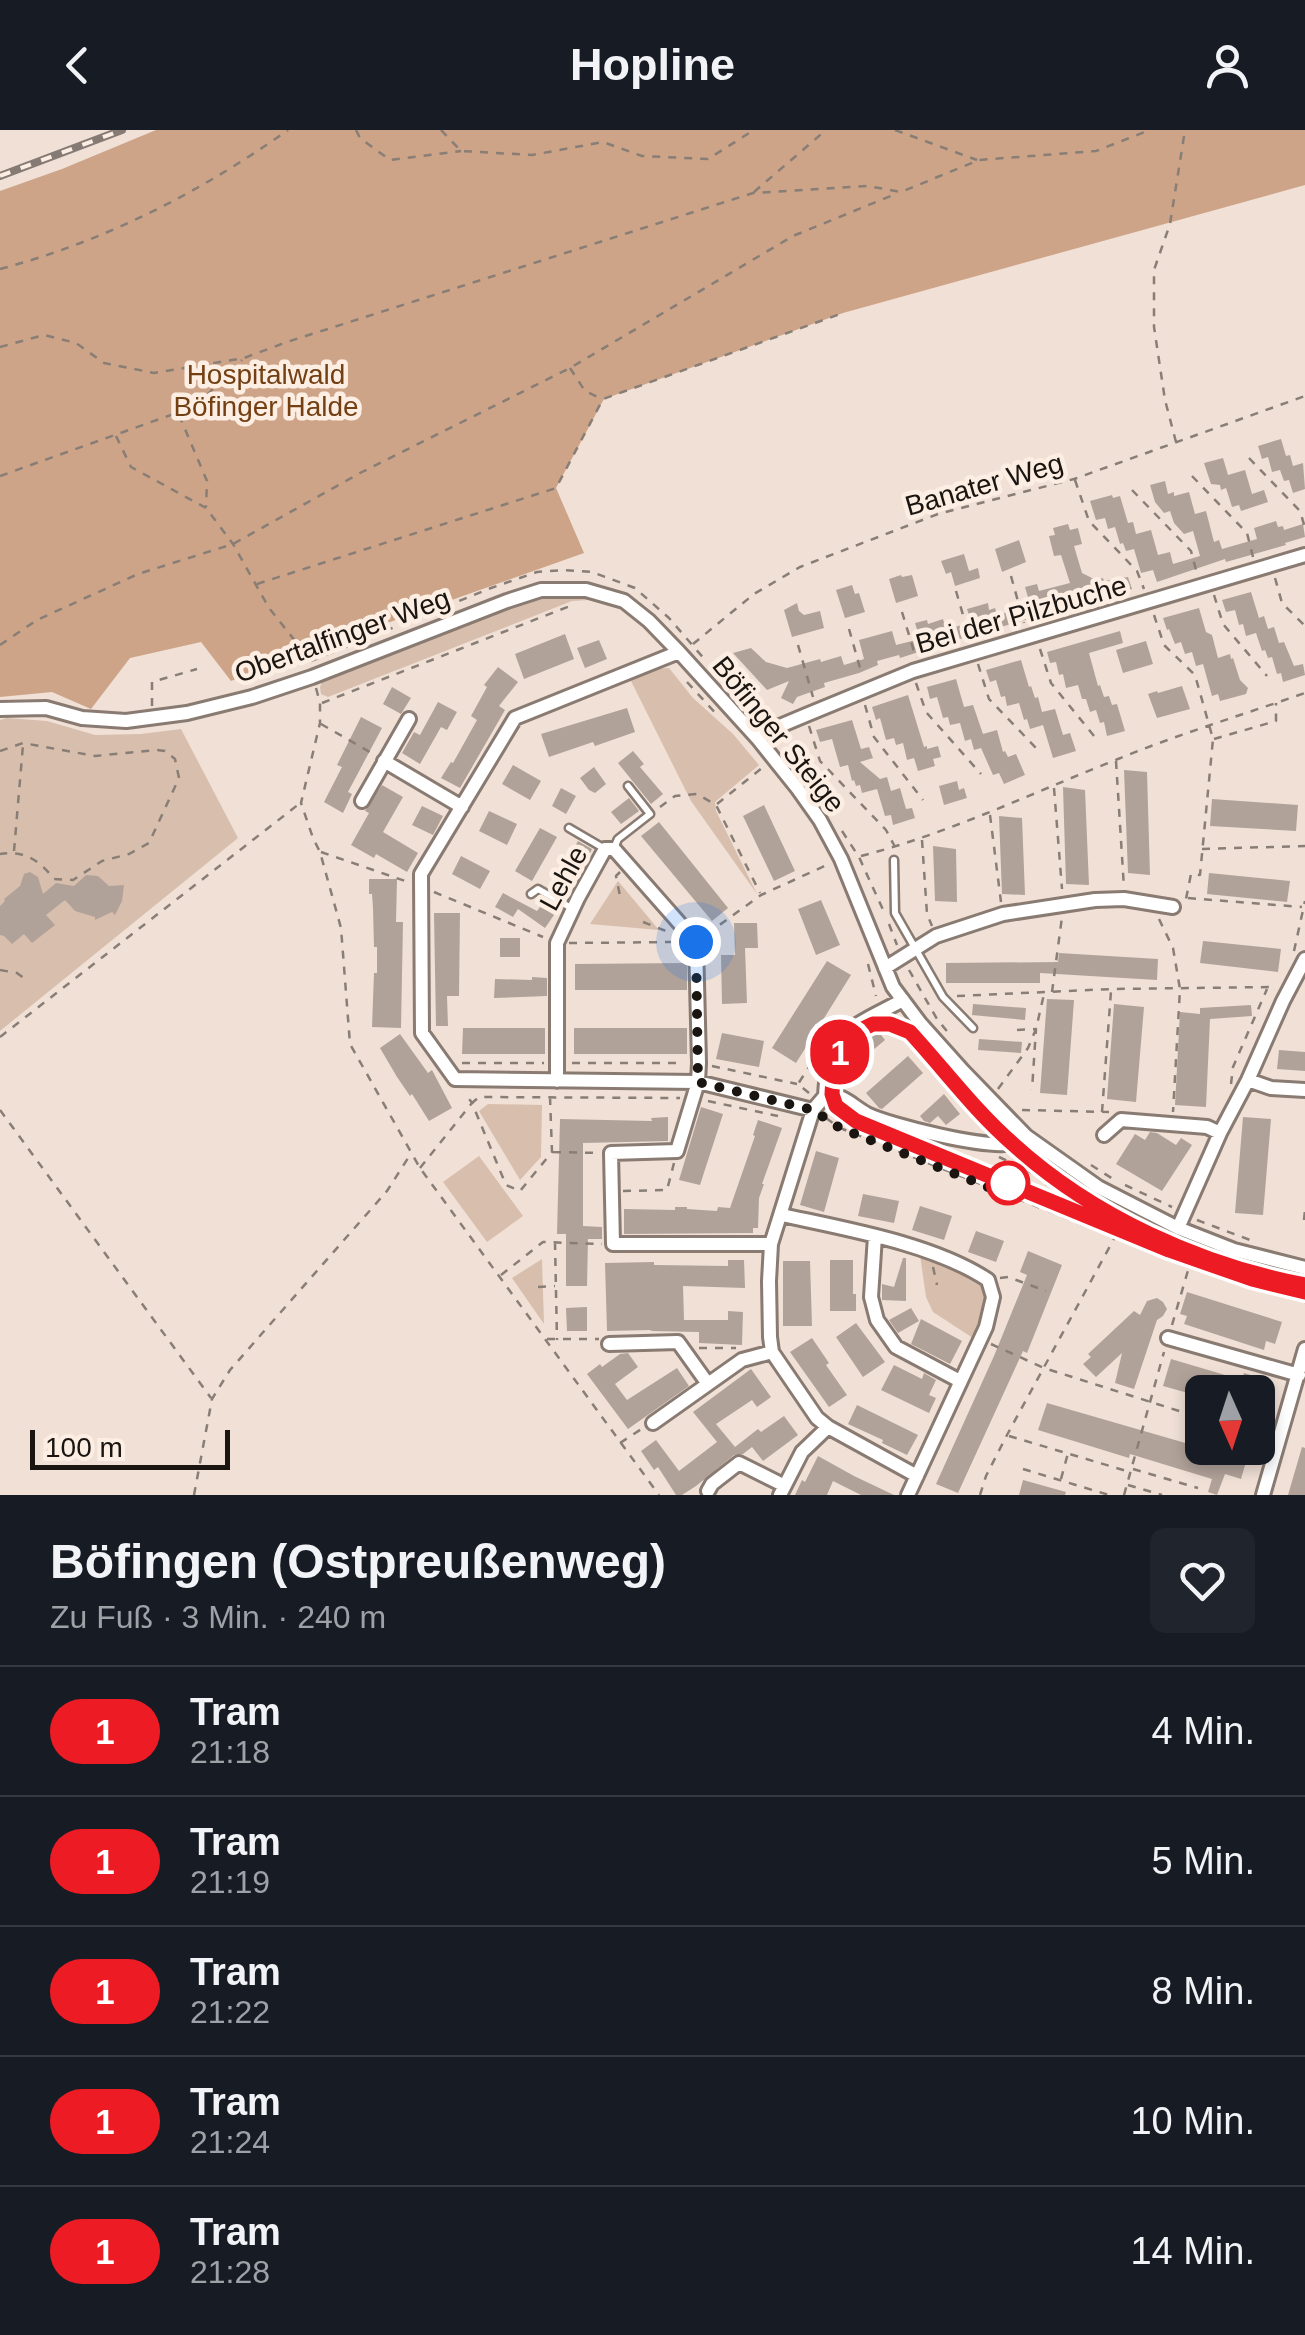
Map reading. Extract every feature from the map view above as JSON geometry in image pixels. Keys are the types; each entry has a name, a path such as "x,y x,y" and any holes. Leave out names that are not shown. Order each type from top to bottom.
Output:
{"street":[{"name":"Bei der Pilzbuche","path":"758,739 811,712 916,670 1305,555"},
{"name":"Obertalfinger Weg","path":"0,709 46,708 82,718 126,721 204,709 312,677 541,590 586,590 624,601 680,652"},
{"name":"Böfinger Steige","path":"680,652 758,739 820,820 841,859 892,987 962,1072 1026,1136 1098,1187 1178,1228 1234,1250 1305,1268"},
{"path":"680,652 515,718 422,874 422,1032 455,1079 698,1082 811,1116"},
{"path":"362,801 409,719"},
{"path":"384,761 462,806"},
{"name":"Lehle","path":"557,1080 557,943 609,849 627,863 696,942"},
{"path":"885,968 936,936 1003,914 1095,900 1124,899 1173,907"},
{"path":"696,942 698,1082 677,1152 611,1153 613,1244 772,1244"},
{"path":"1178,1228 1302,965"},
{"path":"903,1000 853,1025 830,1055 825,1096 811,1116 772,1244 765,1354 828,1427 917,1476"},
{"path":"1248,1080 1271,1088 1305,1090"},
{"path":"825,1096 841,1097 886,1122 981,1143 1012,1144 1026,1136"},
{"path":"1104,1135 1121,1120 1206,1127 1220,1133"},
{"path":"782,1215 874,1236 966,1264 988,1280 993,1297 986,1327 908,1495"},
{"path":"874,1236 871,1297 877,1320 896,1347 960,1381"},
{"path":"1168,1338 1299,1375"},
{"path":"610,1344 678,1342 708,1384"},
{"path":"1263,1495 1305,1349"},
{"path":"653,1423 742,1360 765,1354"},
{"path":"708,1491 739,1463 781,1490 802,1452 828,1427"}],"lane":[{"path":"568,828 609,849 650,814 628,786"},
{"path":"894,860 895,913 943,997 973,1028"},
{"path":"531,894 538,889 573,908"}],"path":[{"path":"0,269 33,260 160,209 288,130"},
{"path":"356,130 360,138 390,160 461,152 532,156 603,142 642,156 708,158 754,130"},
{"path":"441,130 461,152"},
{"path":"753,193 826,130"},
{"path":"894,130 979,160"},
{"path":"0,646 37,620 138,574 233,544 362,472 570,368 792,236 979,160 1096,151 1150,130"},
{"path":"1176,442 1154,328 1154,270 1170,224 1185,130"},
{"path":"0,347 44,335 76,343 104,363 154,373 244,358 753,193 868,186 901,192"},
{"path":"256,584 556,488 604,399 843,313"},
{"path":"0,476 196,406 244,358"},
{"path":"570,368 585,391 604,399"},
{"name":"Banater Weg","path":"680,652 754,594 800,567 938,514 1074,479 1305,396"},
{"path":"196,406 202,412"},
{"path":"179,414 207,482 206,508"},
{"path":"116,436 131,467 206,508 233,544 269,608 311,661 312,677"},
{"path":"1249,458 1300,512 1305,528"},
{"path":"1192,476 1246,533 1282,603 1305,626"},
{"path":"1074,479 1088,521 1136,571 1164,645 1195,675 1209,724 1213,739 1200,875 1191,874 1187,898 1302,907"},
{"path":"1132,490 1191,551 1223,624 1267,676"},
{"path":"1010,576 1051,682 1094,736"},
{"path":"956,590 989,698 1038,750"},
{"path":"579,603 320,703 320,723 300,803 320,852 341,928 350,1044 420,1168 659,1495"},
{"path":"902,612 926,712 981,774"},
{"path":"849,629 874,736 923,800"},
{"path":"798,646 820,761 886,830 896,847"},
{"path":"680,652 705,704 727,724"},
{"path":"153,717 152,682 197,669"},
{"path":"320,852 420,886 557,943 696,942 761,895 841,859 896,847 990,814 1209,724 1305,693"},
{"path":"1213,739 1276,721 1276,703"},
{"path":"320,723 384,761"},
{"path":"14,852 23,743"},
{"path":"0,752 23,743 95,756 165,751 176,759 178,778 149,844 102,861 74,880 54,879 31,857 14,852 0,854"},
{"path":"1116,760 1124,899"},
{"path":"716,805 765,765"},
{"path":"1052,992 1064,904 1054,786"},
{"path":"650,814 675,796 696,794 716,805 761,895"},
{"path":"0,1037 300,803"},
{"path":"990,814 1003,914"},
{"path":"922,838 927,914 936,936"},
{"path":"1201,848 1305,846"},
{"path":"620,896 616,876 627,863"},
{"path":"1302,965 1294,948 1305,901"},
{"path":"1151,903 1173,948 1180,989 1172,1124"},
{"path":"868,965 876,996"},
{"path":"0,970 25,979"},
{"path":"913,979 949,1034"},
{"path":"1230,1086 1233,1067 1267,988"},
{"path":"943,997 1112,989 1290,988"},
{"path":"1024,1118 1016,1110 1102,1112 1112,989"},
{"path":"997,1091 1028,1048 1045,992"},
{"path":"1017,1030 1036,1029"},
{"path":"1032,1090 1036,1029"},
{"path":"442,1063 699,1063 798,1084"},
{"path":"455,1079 472,1103 506,1185 520,1191 552,1152 550,1097"},
{"path":"420,1168 480,1097 693,1098 811,1116 1189,1266 1305,1302"},
{"path":"0,1110 212,1399"},
{"path":"938,1168 956,1137"},
{"path":"981,1143 987,1151 1048,1180"},
{"path":"552,1152 611,1153"},
{"path":"612,1192 666,1190 677,1152"},
{"path":"194,1495 212,1399 230,1370 387,1191 411,1154"},
{"path":"1090,1164 1198,1220 1250,1240"},
{"path":"1041,1189 1049,1193 1042,1209"},
{"path":"1036,1200 1044,1204"},
{"path":"1304,1220 1305,1210"},
{"path":"980,1495 1007,1436 1116,1236"},
{"path":"499,1277 543,1242 613,1244"},
{"path":"555,1242 557,1340"},
{"path":"932,1254 937,1285"},
{"path":"1124,1495 1189,1266"},
{"path":"988,1280 1008,1277 1046,1291"},
{"path":"538,1287 556,1286"},
{"path":"545,1339 598,1339 610,1344"},
{"path":"980,1340 1044,1368 1185,1413"},
{"path":"683,1348 750,1348 765,1354"},
{"path":"620,1443 653,1423"},
{"path":"1007,1436 1198,1488"},
{"path":"1061,1480 1068,1453"},
{"path":"1023,1469 1109,1495"},
{"path":"1127,1484 1162,1495"}],"shaded area":[{"path":"577,596 589,600 572,601 328,697 321,694 322,682 510,607 541,598"},
{"path":"669,668 759,765 715,802 757,894 691,801 630,679"},
{"path":"0,720 47,721 95,735 181,729 238,838 0,1031"},
{"path":"618,881 659,930 590,924"},
{"path":"488,1104 542,1105 541,1157 520,1180 479,1111"},
{"path":"479,1156 523,1216 487,1242 443,1182"},
{"path":"920,1255 963,1271 980,1285 985,1307 973,1338 933,1312 926,1297"},
{"path":"542,1259 544,1324 512,1278"}],"green space":[{"name":"Hospitalwald Böfinger Halde","path":"156,130 1305,130 1305,185 843,313 604,399 556,488 584,553 231,681 201,642 130,658 91,709 52,692 0,697 0,191"}],"building":[{"path":"1281,439 1293,466 1303,463 1305,489 1293,493 1280,470 1272,472 1268,457 1262,459 1258,446"},
{"path":"1223,458 1228,475 1245,470 1252,494 1264,490 1268,502 1241,511 1239,505 1232,507 1226,488 1221,490 1220,485 1211,484 1204,463"},
{"path":"1165,481 1168,494 1189,492 1195,514 1206,511 1214,542 1219,540 1222,549 1257,539 1254,528 1276,521 1284,530 1303,524 1305,537 1157,582 1153,570 1141,573 1134,549 1126,551 1115,527 1108,529 1105,518 1096,520 1090,501 1120,496 1128,523 1133,522 1136,534 1151,530 1158,555 1170,552 1173,564 1200,556 1193,531 1184,534 1170,511 1164,513 1155,502 1150,485"},
{"path":"1068,524 1070,530 1078,528 1082,544 1074,546 1082,573 1104,581 1128,577 1132,589 930,645 931,648 900,658 896,645 920,639 915,623 943,619 946,630 971,622 967,609 988,603 989,610 995,608 997,615 1027,607 1025,587 1037,584 1039,591 1070,583 1061,555 1054,556 1049,536 1055,535 1053,528"},
{"path":"1019,540 1026,562 1002,572 995,549"},
{"path":"964,554 969,571 978,568 980,578 955,586 951,572 946,574 941,561"},
{"path":"912,575 918,596 896,603 889,579"},
{"path":"852,585 865,612 845,618 836,590"},
{"path":"1251,592 1259,618 1264,616 1268,629 1274,627 1279,643 1284,642 1294,666 1303,664 1305,675 1283,682 1272,657 1262,651 1256,633 1246,636 1235,610 1226,612 1222,600"},
{"path":"797,603 804,615 820,611 824,628 792,637 784,610"},
{"path":"1199,608 1218,658 1230,654 1240,680 1248,688 1246,694 1220,701 1218,694 1212,696 1203,664 1196,666 1192,652 1185,654 1181,642 1175,644 1167,630 1163,618"},
{"path":"892,631 899,655 824,683 825,687 797,697 793,704 781,698 789,681 767,690 733,653 751,648 766,662 787,668 841,656 844,665 864,659 859,640"},
{"path":"1120,631 1123,643 1089,653 1098,686 1112,705 1117,704 1125,731 1107,736 1096,710 1090,712 1078,685 1066,688 1063,674 1059,675 1056,662 1050,663 1047,652"},
{"path":"565,634 574,659 524,679 515,654"},
{"path":"599,640 607,659 585,668 577,648"},
{"path":"1146,641 1153,664 1123,673 1116,650"},
{"path":"1021,660 1042,712 1055,709 1063,735 1070,733 1076,751 1053,758 1043,725 1030,729 1019,703 1007,706 996,680 990,682 986,670"},
{"path":"498,667 518,682 499,706 505,710 460,788 441,778 477,720 471,716 487,687 484,685"},
{"path":"956,679 964,707 973,705 983,734 997,730 1003,752 1008,757 1016,754 1025,775 1004,784 999,773 993,775 981,748 974,750 971,739 965,741 960,723 950,725 948,717 943,718 937,697 930,699 927,687"},
{"path":"1182,686 1190,709 1157,718 1148,694"},
{"path":"392,687 411,698 401,714 383,704"},
{"path":"908,695 924,747 938,746 941,757 933,759 935,766 918,771 914,758 907,760 903,743 896,745 894,738 886,740 880,718 876,720 872,707"},
{"path":"438,702 457,712 447,730 441,727 420,764 402,753 414,732 420,735"},
{"path":"627,708 635,732 549,757 541,734"},
{"path":"361,717 382,728 348,792 352,794 343,813 324,802"},
{"path":"852,720 861,749 869,747 873,758 860,762 880,779 887,777 891,791 900,788 906,809 912,808 915,818 893,825 891,815 885,816 877,789 862,793 860,785 852,781 848,765 840,767 832,739 820,742 816,730"},
{"path":"633,751 644,764 640,767 663,794 651,804 618,763"},
{"path":"513,765 541,781 530,800 502,784"},
{"path":"594,767 606,784 595,793 580,778"},
{"path":"1124,770 1147,772 1150,875 1128,873"},
{"path":"957,781 967,798 944,805 939,786"},
{"path":"382,785 403,797 383,832 418,853 407,872 351,845 369,813 365,811"},
{"path":"1063,787 1085,790 1089,885 1066,884"},
{"path":"561,788 576,796 566,814 552,806"},
{"path":"629,798 639,811 621,824 611,812"},
{"path":"1212,799 1298,805 1296,831 1210,826"},
{"path":"764,805 795,871 774,881 743,816"},
{"path":"422,806 443,816 433,835 412,825"},
{"path":"489,811 517,824 507,845 479,831"},
{"path":"999,816 1022,818 1025,895 1002,894"},
{"path":"659,822 728,908 712,921 641,836"},
{"path":"540,828 557,837 532,881 515,871"},
{"path":"578,841 592,849 582,870 566,862"},
{"path":"933,846 956,849 957,902 935,901"},
{"path":"461,856 490,871 480,889 452,874"},
{"path":"30,872 38,877 43,894 56,883 74,886 86,875 98,876 109,886 124,885 122,901 115,915 112,912 95,920 75,911 65,900 46,915 55,925 32,943 24,934 12,944 0,935 0,906 20,886 24,874"},
{"path":"1209,873 1290,881 1287,902 1207,894"},
{"path":"369,879 397,879 396,922 403,922 401,1028 372,1027 377,947"},
{"path":"503,893 537,911 543,903 556,912 545,928 518,909 513,917 495,907"},
{"path":"821,900 840,945 816,955 798,909"},
{"path":"434,913 460,913 459,996 447,996 448,1026 436,1026"},
{"path":"734,923 757,923 758,948 745,948 747,1003 722,1004 721,955 735,955"},
{"path":"500,938 520,938 520,957 500,957"},
{"path":"1203,941 1281,949 1278,972 1200,963"},
{"path":"1059,953 1158,959 1157,980 1040,973 1040,983 946,983 946,963 1058,962"},
{"path":"827,961 851,975 796,1063 772,1048"},
{"path":"687,963 687,990 575,990 575,964"},
{"path":"547,978 547,996 494,998 495,979"},
{"path":"1047,999 1074,1000 1067,1095 1040,1093"},
{"path":"973,1004 1026,1008 1025,1020 972,1015"},
{"path":"1114,1004 1144,1007 1136,1102 1107,1099"},
{"path":"1251,1005 1252,1016 1210,1019 1206,1107 1175,1105 1180,1012 1200,1014 1200,1008"},
{"path":"463,1028 545,1028 545,1054 462,1054"},
{"path":"574,1028 687,1028 687,1054 574,1054"},
{"path":"878,1031 885,1040 854,1066 847,1058"},
{"path":"722,1033 764,1041 759,1067 716,1059"},
{"path":"400,1034 428,1073 432,1070 452,1108 429,1121 380,1048"},
{"path":"979,1039 1022,1042 1021,1053 978,1050"},
{"path":"1279,1050 1305,1052 1305,1071 1277,1069"},
{"path":"908,1056 923,1073 879,1108 866,1093"},
{"path":"944,1094 960,1114 946,1125 938,1116 930,1123 924,1121 920,1116"},
{"path":"701,1107 723,1114 700,1185 679,1180"},
{"path":"668,1117 668,1141 583,1143 583,1226 602,1227 602,1239 588,1239 587,1286 566,1286 566,1234 557,1234 560,1119 652,1121 651,1118"},
{"path":"1243,1117 1271,1119 1263,1215 1235,1213"},
{"path":"758,1120 782,1128 762,1184 758,1228 753,1228 753,1233 624,1234 624,1209 730,1208"},
{"path":"1150,1132 1176,1145 1181,1138 1192,1145 1162,1191 1116,1164 1135,1134 1145,1140"},
{"path":"816,1151 839,1158 824,1212 800,1205"},
{"path":"863,1194 899,1201 894,1223 858,1216"},
{"path":"920,1206 952,1216 944,1240 912,1230"},
{"path":"976,1231 1004,1241 996,1262 968,1252"},
{"path":"1028,1251 1062,1265 1027,1353 1023,1351 958,1493 936,1484 1027,1275 1020,1272"},
{"path":"903,1258 906,1301 882,1300 882,1284 894,1287"},
{"path":"728,1260 744,1260 745,1288 683,1286 684,1320 728,1320 728,1311 743,1312 742,1345 699,1343 699,1332 607,1331 605,1263 728,1266"},
{"path":"830,1260 853,1260 856,1311 830,1311"},
{"path":"783,1261 810,1261 812,1326 783,1326"},
{"path":"1187,1292 1282,1322 1275,1344 1266,1341 1264,1350 1184,1324 1187,1316 1180,1314"},
{"path":"1157,1298 1167,1309 1157,1320 1134,1389 1115,1383 1122,1353 1096,1377 1083,1364 1091,1357 1088,1354 1134,1311 1140,1315 1147,1301"},
{"path":"587,1307 587,1331 567,1331 566,1308"},
{"path":"911,1308 919,1321 898,1333 889,1320"},
{"path":"921,1319 962,1341 950,1364 911,1344"},
{"path":"856,1323 885,1362 863,1377 836,1337"},
{"path":"812,1338 847,1395 829,1407 790,1352"},
{"path":"628,1353 638,1367 615,1384 627,1400 677,1368 689,1386 628,1429 587,1374"},
{"path":"1171,1359 1225,1375 1185,1375 1185,1392 1163,1386"},
{"path":"894,1365 922,1379 924,1373 936,1380 929,1395 936,1398 929,1413 881,1390"},
{"path":"751,1369 771,1397 757,1407 752,1400 716,1424 735,1447 784,1416 798,1435 763,1461 752,1447 734,1455 696,1486 676,1495 658,1467 654,1470 641,1451 656,1440 679,1471 717,1442 693,1412"},
{"path":"1047,1403 1185,1443 1185,1465 1245,1465 1241,1479 1225,1474 1217,1495 1208,1492 1212,1479 1038,1430"},
{"path":"857,1405 918,1435 907,1455 848,1424"},
{"path":"1302,1447 1305,1495 1288,1495"},
{"path":"818,1456 894,1495 861,1495 833,1481 827,1495 795,1495"},
{"path":"1023,1480 1066,1492 1019,1495"}],"tram line":[{"path":"1305,1285 1227,1265 1188,1250 1150,1234 1077,1193 999,1131 910,1032 890,1024 873,1024 855,1033 833,1062 831,1095 836,1105 856,1121 1169,1250 1252,1279 1305,1292"},
{"name":"1","path":"1305,1285 1199,1254 1081,1196 1012,1144 910,1032 890,1024 873,1024 854,1033 834,1062 832,1094 836,1106 856,1121 1200,1262 1305,1292"}],"railway":[{"path":"0,176 122,130"}],"route":[{"path":"696,942 698,1082 813,1110 840,1128 998,1191 1008,1183"}]}
